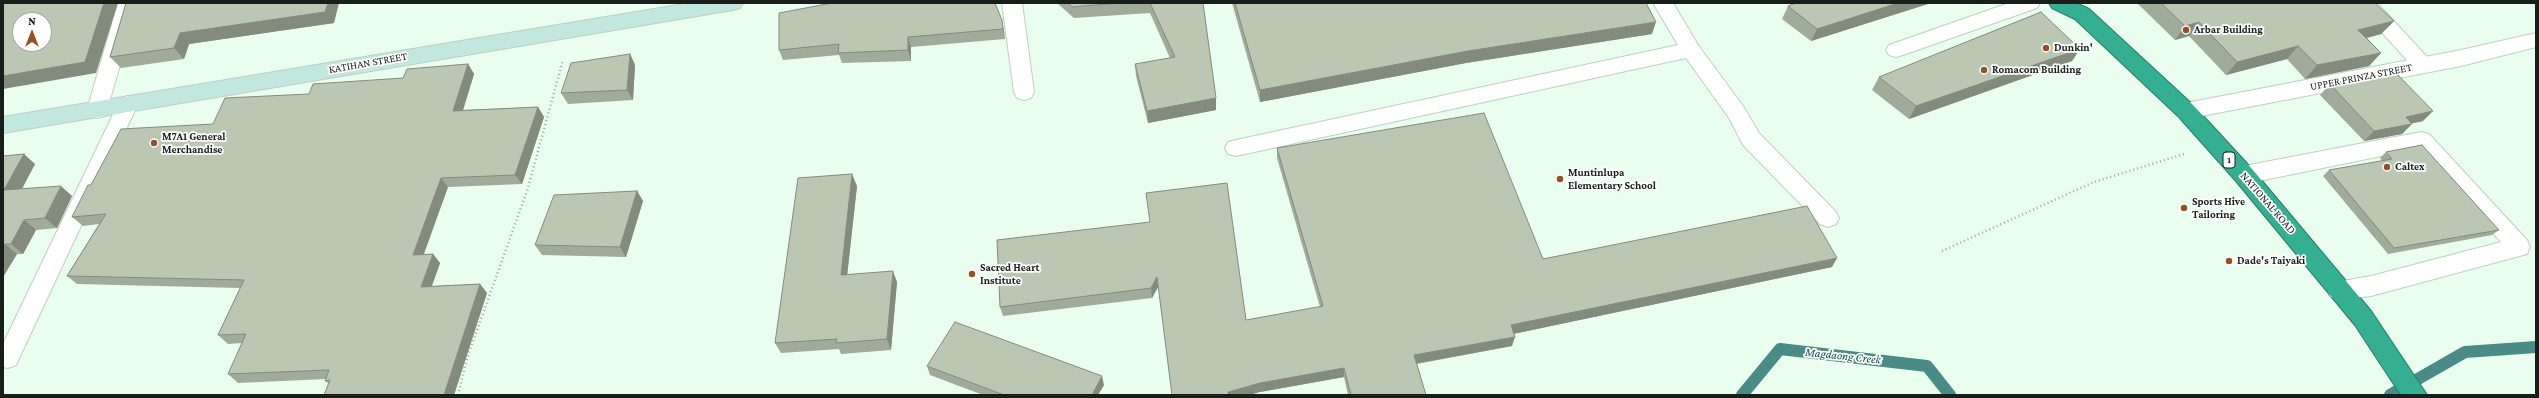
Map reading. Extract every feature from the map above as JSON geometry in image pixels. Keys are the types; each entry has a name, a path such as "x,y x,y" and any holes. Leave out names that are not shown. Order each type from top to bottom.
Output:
{"highway":[{"name":"NATIONAL ROAD","path":"2059,3 2081,9 2186,111 2215,145 2244,175 2363,318 2415,395"}],"street":[{"path":"97,110 128,3"},
{"name":"KATIHAN STREET","path":"3,125 732,3"},
{"path":"1012,3 1024,92"},
{"path":"1663,3 1691,50 1736,112 1751,139 1828,218"},
{"path":"1896,50 2030,3"},
{"path":"2365,3 2423,65"},
{"name":"UPPER PRINZA STREET","path":"2186,111 2423,65 2536,40"},
{"path":"1236,148 1691,50"},
{"path":"8,358 128,104"},
{"path":"2244,175 2421,140 2519,247 2371,286 2339,290"}],"path":[{"path":"458,395 468,358 527,191 570,30"},
{"path":"1942,251 2094,182 2215,145"}],"building":[{"path":"3,3 104,3 85,62 3,76"},
{"path":"126,3 328,3 325,12 180,33 174,48 110,57"},
{"path":"832,3 995,3 1002,20 1003,29 908,37 908,50 838,53 839,44 779,50 779,13"},
{"path":"1068,3 1119,3 1072,7"},
{"path":"1150,3 1203,3 1216,98 1147,111 1135,64 1175,57"},
{"path":"1235,3 1646,3 1656,22 1468,51 1260,90"},
{"path":"1796,3 1898,3 1817,29 1788,6"},
{"path":"2161,3 2375,3 2394,21 2358,30 2381,53 2317,65 2298,46 2237,62 2199,22 2185,26"},
{"path":"2041,12 2080,49 1916,106 1879,77"},
{"path":"630,54 627,90 561,93 571,63"},
{"path":"468,64 453,111 538,107 515,175 441,178 413,255 433,254 421,287 480,284 444,395 324,395 330,380 325,381 329,370 228,374 246,334 218,335 244,280 67,276 106,214 72,217 88,185 91,185 121,129 213,124 225,98 309,94 313,84 403,78 407,69"},
{"path":"2395,72 2433,111 2406,117 2412,124 2374,131 2330,84"},
{"path":"1484,113 1543,259 1807,206 1837,258 1511,325 1515,337 1414,355 1426,395 1351,395 1344,368 1260,383 1228,392 1228,395 1172,395 1157,277 1151,288 1000,307 997,240 1150,222 1146,193 1227,183 1246,320 1323,306 1277,148"},
{"path":"2422,145 2499,230 2394,248 2329,170 2392,159 2386,152"},
{"path":"24,154 4,190 61,186 45,218 24,220 11,244 5,244 3,248 3,156"},
{"path":"852,174 841,275 893,271 887,339 836,343 837,339 775,343 798,178"},
{"path":"637,191 620,247 535,245 554,195"},
{"path":"955,322 1102,376 1092,395 1004,395 927,366"}],"waterway":[{"name":"Magdaong Creek","path":"2390,395 2465,352 2536,347"},
{"name":"Magdaong Creek","path":"1742,395 1780,349 1927,366 1950,395"}],"place":[{"name":"Arbar Building","path":"2186,30"},
{"name":"Dunkin'","path":"2046,48"},
{"name":"Romacom Building","path":"1984,70"},
{"name":"M7A1 General Merchandise","path":"154,143"},
{"name":"Caltex","path":"2387,167"},
{"name":"Muntinlupa Elementary School","path":"1560,179"},
{"name":"Sports Hive Tailoring","path":"2184,208"},
{"name":"Dade's Taiyaki","path":"2229,261"},
{"name":"Sacred Heart Institute","path":"972,274"}]}
